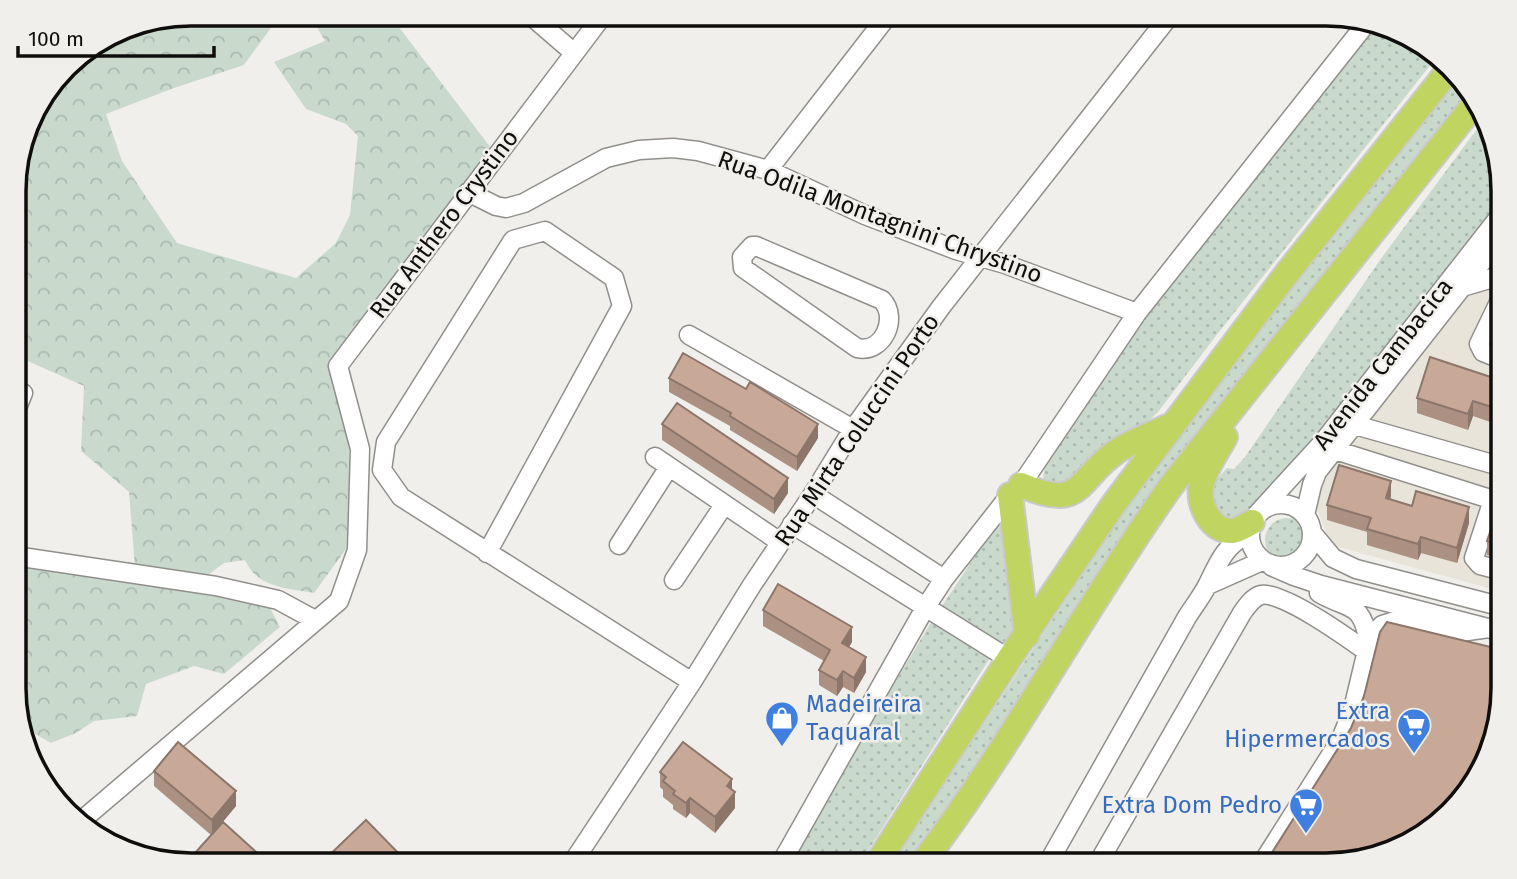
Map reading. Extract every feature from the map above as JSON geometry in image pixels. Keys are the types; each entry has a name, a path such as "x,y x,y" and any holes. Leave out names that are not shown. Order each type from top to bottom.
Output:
{"highway":[{"path":"884,852 1009,659 1113,505 1288,272 1444,77"},
{"path":"931,852 958,816 1004,745 1132,541 1469,110"},
{"path":"1253,522 1232,531 1215,525 1205,513 1201,487 1208,468 1225,437 1377,227"},
{"path":"1027,635 1016,490 1063,496 1078,489 1117,451 1171,426"},
{"path":"944,852 986,782 1004,745"}],"street":[{"path":"543,26 573,52"},
{"name":"Rua Anthero Crystino","path":"315,620 339,601 357,550 360,449 338,366 594,26"},
{"path":"768,170 881,26"},
{"name":"Rua Mirta Coluccini Porto","path":"578,853 853,429 980,256 1162,26"},
{"path":"787,852 944,579 1016,490 1137,313 1361,31"},
{"name":"Rua Odila Montagnini Chrystino","path":"468,192 506,208 515,206 606,158 639,150 698,150 768,170 865,215 1137,313"},
{"name":"Avenida Cambacica","path":"1054,852 1187,617 1208,585 1221,557 1323,442 1490,229"},
{"path":"487,553 622,306 614,278 545,231 513,240 386,442 382,470 401,497 487,553 692,681"},
{"path":"756,246 791,261 882,300 890,312 890,327 875,346 864,350 858,348 743,268 741,262 748,249 756,246"},
{"name":"Avenida Cambacica","path":"1306,515 1317,472 1490,251"},
{"path":"773,288 791,261"},
{"path":"1462,287 1490,279"},
{"path":"1490,321 1479,344 1483,352 1490,355"},
{"path":"890,327 915,344"},
{"path":"689,335 853,429"},
{"path":"1355,425 1490,463"},
{"path":"1335,450 1490,499"},
{"path":"619,545 662,462 780,542"},
{"path":"813,494 944,579"},
{"path":"674,580 724,505"},
{"path":"1368,646 1363,617 1356,610 1322,595 1254,553 1253,522 1267,506 1289,505 1306,515 1312,534 1333,558 1356,569 1490,604"},
{"path":"1490,521 1474,558 1480,565 1490,568"},
{"path":"792,524 1009,659"},
{"path":"1208,585 1267,563 1282,567 1300,561 1307,553 1312,534"},
{"path":"26,558 216,586 278,600 315,620 87,816"},
{"path":"1294,576 1490,628"},
{"path":"1104,852 1241,613 1250,602 1260,595 1271,595 1368,646"},
{"path":"1269,852 1341,739 1353,709 1368,646 1382,625 1398,620 1453,633 1490,630"}],"shaded area":[{"path":"1490,255 1490,588 1331,545 1316,506 1323,472"}],"green space":[{"path":"192,26 272,26 244,65 106,114 122,161 177,243 296,278 336,243 350,215 358,136 346,124 306,109 274,62 325,41 316,26 398,26 491,148 331,371 349,447 349,545 314,593 283,588 265,581 250,569 245,560 224,563 205,577 135,567 129,492 81,451 84,386 26,360 28,170 35,138 43,118 67,83 91,60 109,48 159,29"},
{"path":"1370,33 1408,48 1431,65 1158,412 1140,429 1110,439 1064,485 1048,484 1043,480 1045,463 1147,310"},
{"path":"1451,85 1463,99 1230,391 1134,518 1090,584 1014,712 921,852 898,852 1157,462"},
{"path":"1478,128 1488,159 1490,217 1318,438 1240,526 1222,523 1209,488 1227,468 1234,469 1245,457 1380,260"},
{"path":"1001,517 1019,627 1007,651 940,609"},
{"path":"1287,518 1296,519 1303,524 1308,531 1308,549 1303,556 1296,561 1287,562 1278,561 1271,556 1266,549 1265,540 1266,531 1271,524 1278,519"},
{"path":"26,563 268,604 280,627 224,674 194,666 146,684 137,716 94,721 76,733 51,743 33,733 28,709"},
{"path":"932,621 990,658 867,852 793,852"}],"building":[{"path":"683,353 746,389 750,382 818,424 797,457 730,416 731,413 669,378"},
{"path":"1430,357 1490,377 1490,406 1473,401 1468,414 1417,398"},
{"path":"677,403 788,478 774,499 662,424"},
{"path":"1339,465 1391,481 1386,498 1412,506 1416,491 1469,507 1457,548 1421,537 1418,544 1367,529 1371,518 1327,505"},
{"path":"778,584 852,627 842,643 866,657 854,678 843,671 837,680 819,670 830,650 763,610"},
{"name":"Extra Hipermercados","path":"1387,622 1490,647 1488,720 1469,770 1457,788 1426,819 1389,840 1347,851 1272,852 1351,728 1364,696 1380,632"},
{"path":"178,742 236,791 212,820 154,771"},
{"path":"683,742 732,779 727,786 735,792 715,817 690,798 686,803 673,794 675,791 663,781 666,777 660,772"},
{"path":"366,820 398,853 332,853"},
{"path":"223,822 257,853 195,853"}],"place":[{"name":"Madeireira Taquaral","path":"782,748"},
{"name":"Extra Hipermercados","path":"1414,755"},
{"name":"Extra Dom Pedro","path":"1306,835"}]}
